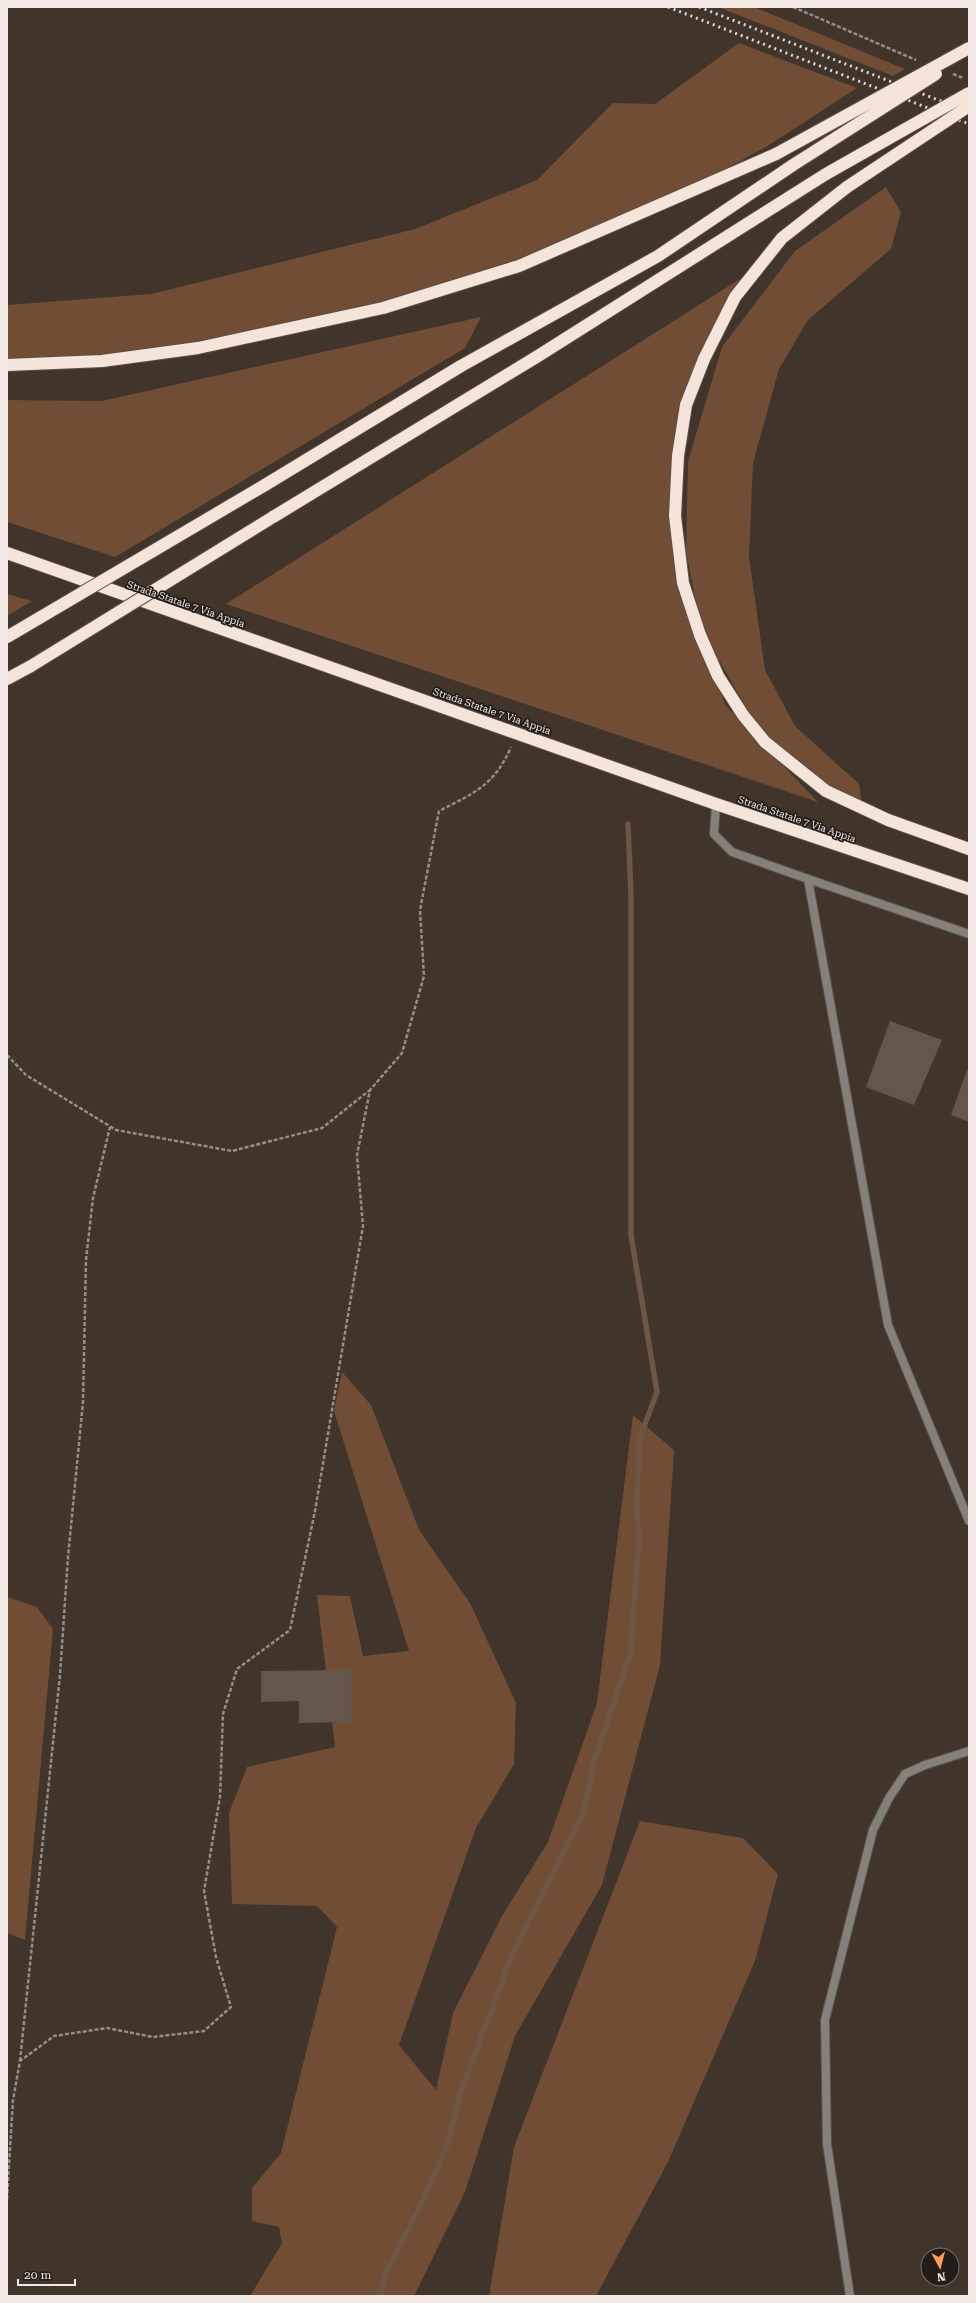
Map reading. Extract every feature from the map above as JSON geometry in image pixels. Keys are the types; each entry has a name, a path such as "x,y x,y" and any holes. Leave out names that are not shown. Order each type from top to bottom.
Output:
{"highway":[{"path":"7,365 102,361 198,348 383,308 519,266 776,154 969,48"},
{"path":"7,637 265,485 461,366 658,256 793,165 969,53"},
{"path":"7,679 31,666 538,356 826,174 969,93"},
{"path":"969,106 847,187 782,238 735,297 704,359 686,405 678,456 675,516 684,584 700,635 718,676 743,714 765,742 826,791 888,820 969,849"},
{"name":"Strada Statale 7 Via Appia","path":"7,553 716,804 969,889"},
{"path":"7,563 45,567"}],"street":[{"path":"716,804 714,834 732,852 969,934"},
{"path":"808,879 888,1325 969,1521"},
{"path":"850,2296 827,2144 825,2020 874,1830 889,1798 905,1774 925,1764 969,1751"}],"path":[{"path":"793,7 920,61"},
{"path":"948,72 969,81"},
{"path":"7,1054 26,1075 116,1130 232,1151 322,1128 370,1090 402,1053 424,976 420,910 439,811 483,788 504,765 517,733"},
{"path":"20,2061 54,2036 107,2028 153,2037 204,2031 231,2007 216,1957 204,1891 220,1797 223,1714 237,1669 290,1630 315,1511 363,1226 357,1155 370,1090"},
{"path":"7,2199 13,2100 20,2061 60,1675 68,1557 83,1402 86,1260 93,1198 110,1127"}],"shaded area":[{"path":"718,7 754,7 905,69 893,76"},
{"path":"739,43 857,88 766,147 648,211 431,296 108,359 7,363 7,305 151,294 415,229 537,180 613,103 655,104"},
{"path":"886,187 901,212 891,249 808,320 779,369 753,463 749,557 765,670 795,726 859,784 863,810 765,740 701,629 686,551 688,461 722,347 795,251"},
{"path":"743,277 682,421 671,502 678,590 726,706 818,802 226,604"},
{"path":"481,317 465,348 115,557 7,522 7,400 102,401"},
{"path":"7,594 32,601 7,616"},
{"path":"342,1372 371,1405 419,1530 470,1603 516,1703 514,1764 476,1828 399,2045 436,2090 453,2013 502,1916 548,1842 597,1703 633,1415 674,1450 660,1665 602,1885 515,2036 465,2192 414,2296 250,2296 282,2243 279,2227 252,2221 252,2188 281,2153 337,1927 317,1906 232,1904 229,1813 247,1767 335,1747 317,1595 350,1596 363,1656 409,1651 334,1411"},
{"path":"7,1597 37,1607 53,1629 25,1940 7,1933"},
{"path":"640,1821 743,1838 778,1874 755,1961 668,2162 596,2296 489,2296 514,2147"}],"building":[{"path":"890,1021 942,1040 914,1105 866,1087"},
{"path":"967,1070 969,1070 969,1122 951,1115"},
{"path":"351,1670 351,1722 299,1723 299,1701 261,1702 261,1671"}],"waterway":[{"path":"381,2296 385,2275 421,2205 448,2143 461,2091 514,1950 584,1811 594,1760 630,1656 639,1540 637,1508 639,1440 657,1392 631,1235 631,895 628,824"}],"railway":[{"path":"668,7 969,124"},
{"path":"699,7 969,112"}]}
